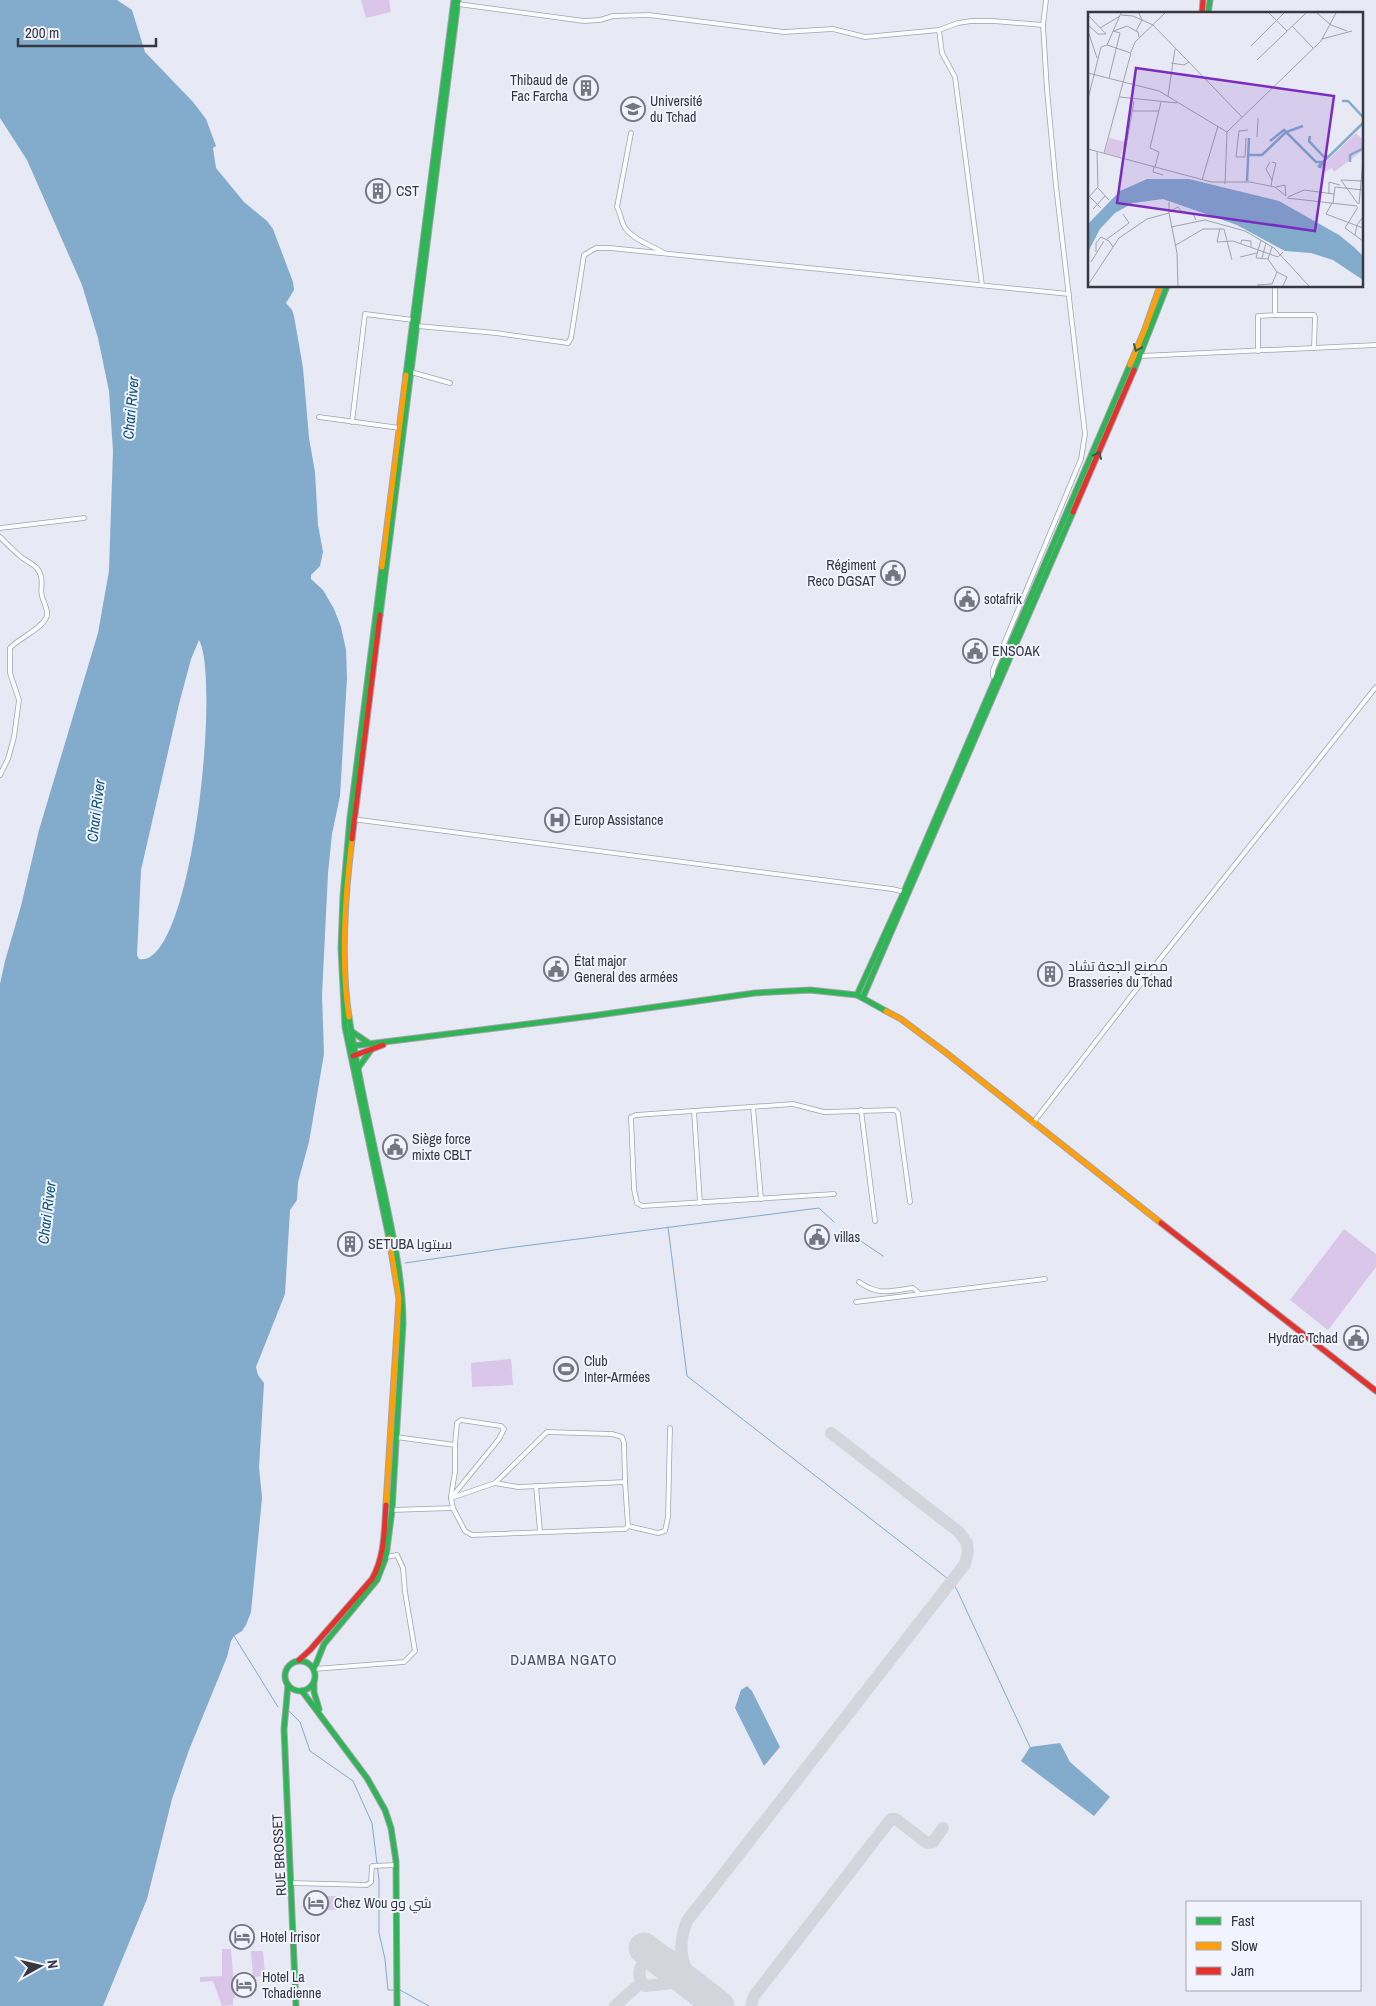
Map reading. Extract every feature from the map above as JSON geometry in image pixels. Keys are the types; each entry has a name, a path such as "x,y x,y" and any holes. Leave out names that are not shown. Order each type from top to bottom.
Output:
{"main road":[{"path":"325,1721 316,1700 314,1669 324,1644 377,1580 386,1557 392,1510 399,1299 394,1263 341,992 340,918 395,488 413,320 457,1"},
{"path":"402,428 417,326 429,211"},
{"path":"860,996 997,680 1145,329 1159,288"},
{"path":"997,680 1141,356 1166,288"},
{"path":"351,1046 344,942 353,819"},
{"path":"849,993 864,988"},
{"path":"864,988 872,1002"},
{"path":"353,1056 371,1047 385,1043 755,993 810,990 849,993 860,996 901,1019 945,1052 1376,1391"},
{"path":"351,1031 371,1047"},
{"path":"351,1046 371,1047"},
{"path":"358,1068 371,1047"},
{"path":"353,1056 358,1068 402,1284 403,1324 383,1548 379,1566 365,1588 310,1650 299,1660 291,1663 285,1670 284,1678 288,1685 300,1691 325,1721 376,1792 391,1828 396,1865 397,2006"},
{"path":"299,1660 308,1662 314,1669"},
{"path":"287,1702 300,1691 309,1688 314,1681"},
{"name":"RUE BROSSET","path":"288,1685 284,1729 296,2006"}],"street":[{"path":"997,680 992,673 994,666 1060,513 1084,446 1084,423 1056,186 1043,25 1046,0"},
{"path":"457,1 584,21 620,16 649,15 784,32 833,29 865,37 939,30 958,23 971,21 993,20 1043,25"},
{"path":"939,30 942,53 955,77 982,285"},
{"path":"631,134 617,207 625,229 666,254"},
{"path":"417,326 568,343 571,338 584,254 596,248 1069,294"},
{"path":"1275,288 1275,315"},
{"path":"352,422 365,314 413,320"},
{"path":"1258,351 1258,316 1275,315 1314,315 1314,348"},
{"path":"1141,356 1376,345"},
{"path":"411,372 450,383"},
{"path":"318,416 402,428"},
{"path":"0,528 84,518"},
{"path":"0,537 20,557 39,570 42,579 42,598 47,615 46,619 10,648 10,673 19,700 14,737 8,759 0,775"},
{"path":"1033,1123 1149,973 1376,687"},
{"path":"353,819 736,868 906,893"},
{"path":"834,1194 642,1206 637,1203 634,1189 631,1117 636,1114 794,1104 824,1112 895,1110 898,1113 910,1202"},
{"path":"753,1106 761,1199"},
{"path":"861,1110 875,1221"},
{"path":"694,1111 700,1203"},
{"path":"856,1302 1045,1279"},
{"path":"859,1282 870,1290 883,1292 913,1288 920,1294"},
{"path":"451,1498 499,1439 504,1430 501,1426 461,1420 457,1423 455,1472 451,1498 453,1508 465,1531 470,1534 605,1530 628,1526 658,1533 665,1531 668,1517 670,1428"},
{"path":"451,1498 495,1482 547,1432 612,1434 622,1437 624,1443 628,1526"},
{"path":"394,1441 455,1445"},
{"path":"495,1482 518,1487 625,1482"},
{"path":"536,1486 540,1531"},
{"path":"392,1510 453,1508"},
{"path":"314,1669 404,1662 415,1650 405,1592 404,1568 397,1555 386,1557"},
{"path":"292,1883 367,1885 371,1882 371,1867 396,1865"}],"shaded area":[{"path":"361,0 389,0 391,12 366,18"},
{"path":"1344,1229 1376,1254 1376,1267 1328,1330 1290,1300"},
{"path":"511,1359 513,1385 472,1387 471,1363"},
{"path":"344,1896 343,1910 312,1910 312,1907 305,1907 304,1897"},
{"path":"222,1949 231,1949 235,1998 233,1998 233,2005 222,2006 213,1981 200,1982 200,1977 222,1976"},
{"path":"251,1951 263,1951 265,1976 253,1977"}],"water":[{"name":"Chari River","path":"0,0 117,0 132,10 145,52 193,102 206,119 216,146 213,148 216,168 244,202 267,221 273,229 293,282 294,290 286,303 294,316 303,368 309,438 315,472 318,525 323,552 320,566 311,575 311,579 323,590 334,609 341,627 346,650 347,678 340,796 332,834 328,873 322,995 324,1054 309,1142 298,1182 297,1200 290,1210 285,1294 256,1367 258,1375 264,1383 259,1467 262,1498 251,1612 242,1631 234,1636 231,1641 227,1657 189,1750 172,1799 147,1899 103,2006 0,2006 0,984 39,830 98,633 109,571 113,451 109,391 98,338 82,285 27,160 0,118","holes":["199,640 205,665 204,761 197,818 187,873 174,920 158,950 139,959 137,955 141,870 179,704 191,659"]},
{"name":"Club Inter-Armées","path":"576,1361 577,1374 557,1376 555,1364"},
{"path":"747,1686 752,1691 780,1747 764,1766 735,1708 741,1690"},
{"path":"1060,1743 1070,1762 1110,1797 1094,1816 1021,1761 1030,1747"}],"waterway":[{"path":"405,1263 819,1208 834,1222"},
{"path":"668,1227 687,1376 952,1582 1030,1747"},
{"path":"843,1229 883,1256"},
{"path":"234,1636 278,1707"},
{"path":"288,1710 300,1722 310,1751 353,1781 372,1823 379,1880 379,1933 385,1959 388,1990 393,1990"},
{"path":"400,1990 429,2006"}],"taxiway":[{"path":"681,1976 677,1962 670,1955 662,1953 653,1955 640,1968 640,1977 645,1986 681,1982 703,1993 690,1977 683,1960 682,1941 687,1921 965,1564 968,1551 967,1543 959,1532 831,1433"},
{"path":"751,2006 754,1996 891,1819 896,1819 927,1843 933,1842 943,1828"},
{"path":"615,2006 635,1988"}],"runway":[{"path":"644,1948 719,2006"}],"traffic: fast":[{"path":"406,375 454,0"},
{"path":"380,615 458,0"},
{"path":"1208,12 1210,0"},
{"path":"1134,370 1166,288"},
{"path":"857,995 904,892 1130,365"},
{"path":"863,997 1073,512"},
{"path":"382,567 350,818 343,896 341,948 345,1027 389,1238"},
{"path":"352,1046 755,993 810,990 857,995 886,1011"},
{"path":"314,1669 324,1644 377,1580 386,1557 392,1510 403,1324 403,1307 397,1258 349,1017"},
{"path":"351,1031 370,1044"},
{"path":"358,1068 371,1050"},
{"path":"300,1661 311,1665 315,1676 311,1687 300,1691 289,1687 285,1676 289,1665 300,1661"},
{"path":"314,1683 314,1692 319,1709"},
{"path":"288,1685 284,1729 296,2006"},
{"path":"302,1691 367,1778 385,1810 391,1828 396,1861 397,2006"}],"traffic: slow":[{"path":"1130,365 1159,288"},
{"path":"382,567 406,375"},
{"path":"349,1017 346,995 344,928 352,839"},
{"path":"886,1011 901,1019 945,1052 1161,1223"},
{"path":"386,1505 399,1299 389,1238"}],"traffic: jam":[{"path":"1202,12 1203,0"},
{"path":"1073,512 1134,370"},
{"path":"352,839 380,615"},
{"path":"353,1056 383,1045"},
{"path":"1161,1223 1376,1391"},
{"path":"299,1660 372,1579 382,1552 386,1505"}],"place":[{"name":"Thibaud de Fac Farcha","path":"586,88"},
{"name":"Université du Tchad","path":"633,109"},
{"name":"CST","path":"378,191"},
{"name":"Régiment Reco DGSAT","path":"893,573"},
{"name":"sotafrik","path":"967,599"},
{"name":"ENSOAK","path":"975,651"},
{"name":"Europ Assistance","path":"557,820"},
{"name":"État major General des armées","path":"556,969"},
{"name":"مصنع الجعة تشاد Brasseries du Tchad","path":"1050,974"},
{"name":"Siège force mixte CBLT","path":"395,1147"},
{"name":"villas","path":"817,1237"},
{"name":"SETUBA سيتوبا","path":"350,1244"},
{"name":"Hydrac Tchad","path":"1356,1338"},
{"name":"Club Inter-Armées","path":"566,1369"},
{"name":"Chez Wou شي وو","path":"316,1903"},
{"name":"Hotel Irrisor","path":"242,1937"},
{"name":"Hotel La Tchadienne","path":"244,1985"}],"district":[{"name":"DJAMBA NGATO","path":"564,1660"}]}
